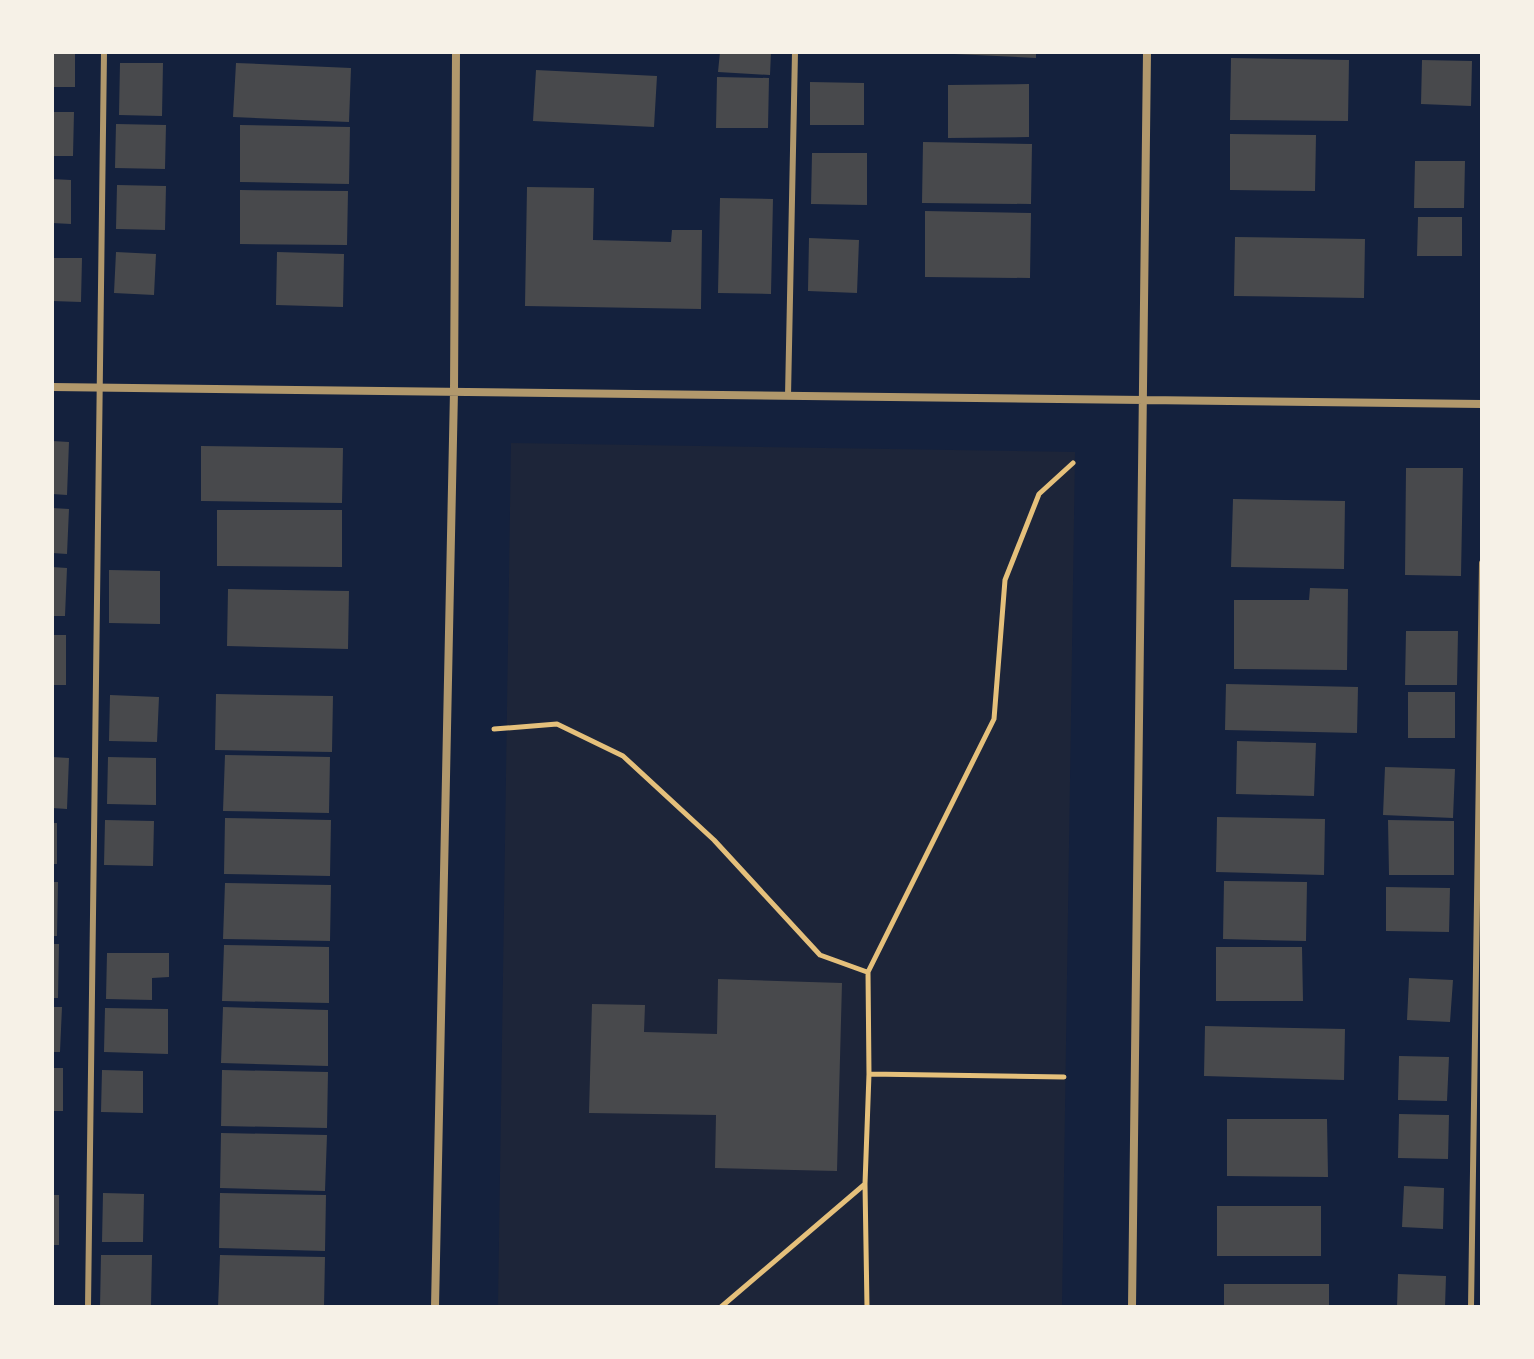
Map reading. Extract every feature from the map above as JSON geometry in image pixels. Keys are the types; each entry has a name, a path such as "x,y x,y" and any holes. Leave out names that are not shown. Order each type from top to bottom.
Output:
{"street":[{"path":"435,1307 454,391 456,52"},
{"path":"1132,1307 1147,52"},
{"path":"52,387 1482,404"}],"lane":[{"path":"88,1307 104,52"},
{"path":"788,396 795,52"},
{"path":"1471,1307 1482,563"}],"path":[{"path":"867,1307 868,972 994,719 1005,580 1039,494 1073,463"},
{"path":"494,729 557,724 623,756 714,840 820,955 868,972"},
{"path":"869,1074 1064,1077"},
{"path":"721,1307 865,1184"}],"shaded area":[{"path":"511,443 1075,452 1062,1307 498,1307"}],"building":[{"path":"52,52 75,52 75,87 52,87"},
{"path":"720,52 771,52 770,75 718,72"},
{"path":"1036,52 1036,58 954,54"},
{"path":"1231,58 1349,60 1348,121 1230,120"},
{"path":"1422,60 1472,61 1471,106 1421,104"},
{"path":"120,63 163,63 162,116 119,115"},
{"path":"236,63 351,68 349,122 233,117"},
{"path":"536,70 657,76 654,127 533,121"},
{"path":"717,77 769,78 768,128 716,128"},
{"path":"810,82 864,83 864,125 810,125"},
{"path":"1029,84 1029,137 948,138 948,85"},
{"path":"52,112 74,112 73,156 52,156"},
{"path":"116,124 166,125 165,169 115,168"},
{"path":"240,125 350,127 349,184 240,182"},
{"path":"1230,134 1316,135 1315,191 1230,190"},
{"path":"923,142 1032,144 1031,204 922,203"},
{"path":"812,153 867,153 867,205 811,204"},
{"path":"1415,161 1465,161 1464,208 1414,208"},
{"path":"52,179 71,180 71,224 52,223"},
{"path":"117,185 166,186 165,230 116,229"},
{"path":"527,187 594,188 593,240 671,242 672,230 702,230 701,309 525,306"},
{"path":"240,190 348,191 347,245 240,244"},
{"path":"720,198 773,199 771,294 718,293"},
{"path":"925,211 1031,213 1030,278 925,277"},
{"path":"1418,217 1462,217 1462,256 1417,256"},
{"path":"1235,237 1365,239 1364,298 1234,296"},
{"path":"809,238 859,240 857,293 808,291"},
{"path":"116,252 156,254 154,295 114,293"},
{"path":"277,252 344,254 343,307 276,305"},
{"path":"52,258 82,258 81,302 52,301"},
{"path":"52,441 69,442 67,495 52,494"},
{"path":"201,446 343,448 342,503 201,501"},
{"path":"1406,468 1463,468 1461,576 1405,575"},
{"path":"1233,499 1345,501 1344,569 1231,567"},
{"path":"52,508 69,509 67,554 52,553"},
{"path":"217,510 342,510 342,567 217,566"},
{"path":"52,567 67,568 65,616 52,616"},
{"path":"109,570 160,571 160,624 109,623"},
{"path":"1310,588 1348,589 1347,670 1234,669 1234,600 1309,600"},
{"path":"228,589 349,591 348,649 227,646"},
{"path":"1406,631 1458,631 1457,685 1405,685"},
{"path":"52,635 66,635 66,685 52,685"},
{"path":"1226,684 1358,687 1357,733 1225,730"},
{"path":"1408,692 1455,692 1455,738 1408,738"},
{"path":"216,694 333,696 332,752 215,750"},
{"path":"110,695 159,697 157,742 109,741"},
{"path":"1237,741 1316,743 1314,796 1236,794"},
{"path":"225,755 330,757 329,813 223,811"},
{"path":"52,757 69,758 67,809 52,808"},
{"path":"108,757 156,758 156,805 107,804"},
{"path":"1385,767 1455,769 1453,818 1383,815"},
{"path":"1217,817 1325,819 1324,875 1216,872"},
{"path":"225,818 331,820 330,876 224,874"},
{"path":"105,820 154,821 153,866 104,865"},
{"path":"1388,820 1454,821 1454,875 1389,875"},
{"path":"52,823 57,823 57,864 52,864"},
{"path":"1224,881 1307,882 1306,941 1223,939"},
{"path":"52,882 58,882 57,936 52,936"},
{"path":"225,883 331,885 330,941 223,939"},
{"path":"1386,887 1450,888 1449,932 1386,931"},
{"path":"52,944 59,944 58,998 52,998"},
{"path":"224,945 329,947 329,1003 222,1001"},
{"path":"1216,947 1302,947 1303,1001 1216,1001"},
{"path":"107,953 169,953 169,977 152,978 152,1000 106,999"},
{"path":"1409,978 1453,980 1450,1022 1407,1020"},
{"path":"718,979 842,983 837,1171 715,1168 716,1115 589,1113 592,1004 645,1005 644,1032 717,1034"},
{"path":"52,1007 62,1007 60,1052 52,1052"},
{"path":"223,1007 328,1010 328,1066 221,1063"},
{"path":"105,1008 168,1009 168,1054 104,1052"},
{"path":"1205,1026 1345,1029 1344,1080 1204,1076"},
{"path":"1399,1056 1449,1057 1447,1101 1398,1100"},
{"path":"52,1068 63,1068 63,1111 52,1111"},
{"path":"102,1070 143,1071 143,1113 101,1112"},
{"path":"222,1070 328,1072 327,1128 221,1126"},
{"path":"1399,1114 1449,1115 1448,1159 1398,1158"},
{"path":"1227,1119 1327,1119 1328,1177 1227,1176"},
{"path":"221,1133 327,1135 325,1191 220,1188"},
{"path":"1404,1186 1444,1188 1443,1229 1402,1227"},
{"path":"103,1193 144,1194 143,1242 102,1242"},
{"path":"220,1193 326,1195 325,1251 219,1248"},
{"path":"52,1195 59,1195 59,1245 52,1245"},
{"path":"1217,1206 1321,1206 1321,1256 1217,1256"},
{"path":"101,1255 152,1255 151,1307 100,1307"},
{"path":"220,1255 325,1257 324,1307 218,1307"},
{"path":"1398,1274 1446,1276 1445,1307 1397,1307"},
{"path":"1224,1284 1329,1284 1329,1307 1224,1307"}]}
